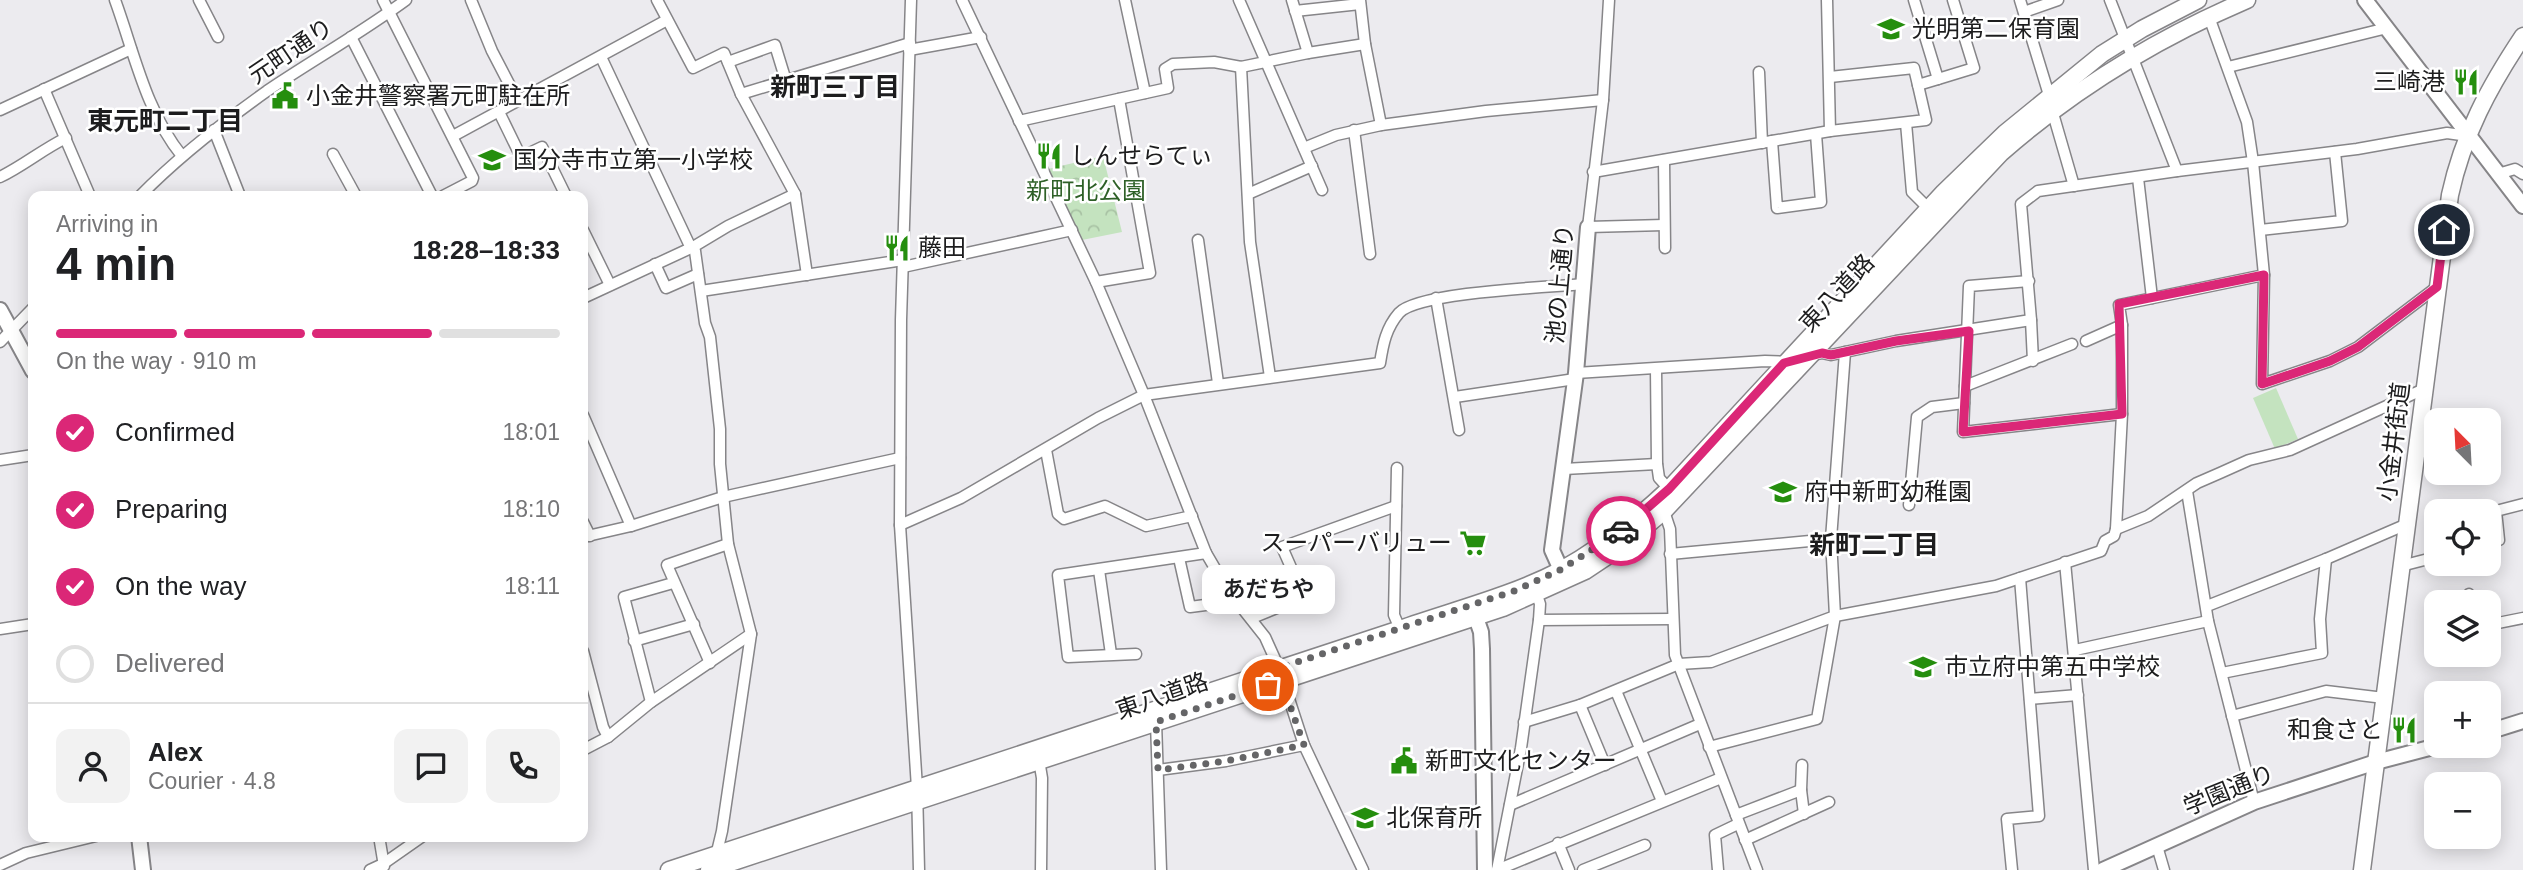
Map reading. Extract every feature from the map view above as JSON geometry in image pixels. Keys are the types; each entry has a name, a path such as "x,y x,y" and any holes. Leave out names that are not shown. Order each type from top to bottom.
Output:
{"main road":[{"name":"東八道路","path":"669,870 712,866 917,795 1474,611 1560,570 1609,540 1669,489 1972,163 2050,102 2126,37 2198,0"},
{"name":"東八道路","path":"917,795 1039,760 1156,722 1400,629 1537,595 1604,559 1664,511 1955,198 2050,102 2209,17 2247,0"},
{"name":"小金井街道","path":"2362,870 2450,195 2481,104 2523,36"}],"street":[{"path":"115,0 161,123 182,156"},
{"path":"200,0 218,37"},
{"path":"383,0 473,178 453,191"},
{"name":"元町通り","path":"145,191 182,156 267,91 406,0"},
{"path":"471,0 492,51 517,99"},
{"path":"657,0 693,68 724,53 741,94 795,194 807,275"},
{"path":"911,0 901,320 900,525 917,795 919,870"},
{"path":"962,0 1096,282 1206,553 1236,601 1252,618 1265,638 1281,674 1304,745 1363,870"},
{"path":"1125,0 1145,93"},
{"path":"1239,0 1322,190"},
{"path":"1292,0 1308,52"},
{"name":"池の上通り","path":"1560,570 1552,550 1576,376 1593,173 1603,100 1609,0"},
{"path":"1827,0 1830,131"},
{"path":"1914,0 1938,79"},
{"path":"1918,85 1974,68 1953,0"},
{"path":"2020,0 2074,186"},
{"path":"2024,12 2057,0"},
{"path":"2110,0 2177,170"},
{"path":"2365,0 2523,206"},
{"path":"1295,11 1360,2 1365,44 1381,125"},
{"path":"2209,17 2247,122 2253,162 2264,275 2262,384 2330,361 2358,347 2437,287"},
{"path":"453,136 667,20"},
{"path":"2228,68 2386,28"},
{"path":"351,37 429,191"},
{"path":"741,94 909,47 981,37"},
{"path":"1019,121 1168,88 1165,69 1173,64 1214,62 1241,67 1308,52 1365,44"},
{"path":"728,62 775,45 786,81"},
{"path":"0,110 131,48"},
{"path":"601,57 689,244 693,247 716,387 728,544 751,634 724,818 712,866"},
{"path":"1241,67 1250,243 1270,377"},
{"path":"1593,173 1830,131 1926,120 1914,68 1830,77"},
{"path":"1759,72 1777,208 1821,202 1816,134"},
{"path":"44,89 88,191"},
{"path":"1096,282 1150,272 1119,99"},
{"path":"1304,148 1354,130 1381,125 1486,111 1603,100"},
{"path":"499,112 520,157 542,147 564,191"},
{"path":"1906,123 1912,192 1928,209"},
{"path":"214,130 238,191"},
{"path":"1354,130 1370,254"},
{"path":"2033,361 2029,281 2021,204 2038,191 2177,170 2334,152 2447,133 2468,136"},
{"path":"0,177 66,138"},
{"path":"2260,230 2342,221 2334,152"},
{"path":"333,154 353,191"},
{"path":"1664,160 1665,248"},
{"path":"1248,194 1312,166"},
{"path":"2498,174 2515,169 2523,174"},
{"path":"2138,178 2152,298"},
{"path":"588,296 693,247 728,226 795,194"},
{"path":"1588,227 1664,225"},
{"path":"701,291 903,264 1072,230"},
{"path":"588,240 610,285"},
{"path":"1198,240 1218,383"},
{"path":"655,264 666,288 698,274"},
{"path":"1524,722 1580,705 1679,664 1711,662 1835,616 1950,596 2020,578 2101,551 2105,541 2114,536 2116,529 2122,414 2122,325 2119,304 2264,275"},
{"path":"2029,281 1969,286 1963,432 2122,414"},
{"path":"900,525 961,498 1098,418 1144,395 1380,363 1385,333 1400,312 1411,305 1436,298 1584,284"},
{"path":"1436,298 1459,430"},
{"path":"0,310 28,361"},
{"path":"0,342 28,313"},
{"path":"1455,397 1576,376 1765,361 1784,363 1810,355 1846,352 1896,341 2031,320"},
{"path":"2086,341 2122,325"},
{"path":"1965,386 2072,344"},
{"path":"1709,747 1817,719 1835,616 1830,540 1846,352"},
{"path":"1656,369 1657,464 1659,478 1669,489"},
{"path":"2116,529 2148,516 2197,484 2249,460 2290,450 2326,436 2424,389"},
{"path":"1909,505 1917,417 1932,407 1964,403"},
{"path":"588,427 631,526"},
{"path":"1046,450 1058,514 1064,519 1105,506 1146,526 1192,516"},
{"path":"0,460 28,456"},
{"path":"588,536 631,526 723,497 900,458"},
{"path":"1564,469 1657,464"},
{"path":"1397,468 1394,615 1400,629"},
{"path":"2187,491 2208,621 2254,802"},
{"path":"2501,510 2523,504"},
{"path":"1252,618 1304,597 1282,547 1396,506"},
{"path":"1664,511 1670,529 1675,655 1757,870"},
{"path":"2207,606 2407,524"},
{"path":"1670,554 1830,540"},
{"path":"710,663 667,565 728,544"},
{"path":"1136,654 1068,657 1058,575 1206,553"},
{"path":"1179,558 1190,607 1236,601"},
{"path":"2222,673 2322,653 2320,620 2326,559"},
{"path":"2401,566 2424,560"},
{"path":"2065,562 2094,870"},
{"path":"1099,570 1111,654"},
{"path":"2012,870 2007,819 2039,816 2020,578"},
{"path":"651,702 624,597 673,583"},
{"path":"1497,870 1524,722 1539,620 1540,604 1537,595"},
{"path":"1474,611 1481,632 1482,649 1485,870"},
{"path":"2501,622 2523,618"},
{"path":"1539,620 1672,619"},
{"path":"2075,650 2208,621"},
{"path":"635,641 694,624"},
{"path":"0,629 28,625"},
{"path":"588,747 608,737 651,702 751,634"},
{"path":"588,670 608,737"},
{"path":"1616,691 1662,801"},
{"path":"2232,716 2326,691 2384,698"},
{"path":"2030,699 2078,695"},
{"path":"1580,705 1605,765"},
{"path":"2501,728 2523,721"},
{"path":"1156,722 1161,870"},
{"path":"1510,805 1700,724"},
{"path":"1158,770 1226,761 1304,745"},
{"name":"学園通り","path":"2103,870 2254,802 2376,762 2424,749"},
{"path":"1039,760 1042,778 1041,870"},
{"path":"1802,765 1804,814"},
{"path":"1497,870 1721,778"},
{"path":"1718,870 1715,835 1737,820 1801,790"},
{"path":"1745,840 1829,802"},
{"path":"0,865 26,853 71,842"},
{"path":"140,842 143,870"},
{"path":"380,842 384,867"},
{"path":"370,870 384,867 415,842"},
{"path":"1558,844 1569,870"},
{"path":"1583,870 1645,845"},
{"path":"2157,846 2164,870"}],"green space":[{"name":"新町北公園","path":"1103,156 1122,232 1082,240 1048,169"},
{"path":"2276,388 2298,439 2275,449 2253,398"}],"way so far":[{"path":"1268,685 1156,722 1158,770 1226,761 1304,745 1279,668 1514,591 1560,570 1621,531"}],"place":[{"name":"光明第二保育園","path":"1891,29"},
{"name":"三崎港","path":"2466,82"},
{"name":"小金井警察署元町駐在所","path":"285,96"},
{"name":"しんせらてぃ","path":"1049,156"},
{"name":"国分寺市立第一小学校","path":"492,160"},
{"name":"藤田","path":"897,248"},
{"name":"府中新町幼稚園","path":"1783,492"},
{"name":"スーパーバリュー","path":"1473,543"},
{"name":"市立府中第五中学校","path":"1923,667"},
{"name":"あだちや","path":"1268,685"},
{"name":"和食さと","path":"2404,730"},
{"name":"新町文化センター","path":"1404,761"},
{"name":"北保育所","path":"1365,818"}],"district":[{"name":"新町三丁目","path":"835,87"},
{"name":"東元町二丁目","path":"165,121"},
{"name":"新町二丁目","path":"1874,545"}],"route":[{"path":"1621,531 1669,489 1784,363 1810,355 1831,355 1896,341 1969,331 1963,432 2122,414 2122,325 2119,304 2264,275 2262,384 2330,361 2358,347 2437,287 2444,230"}]}
